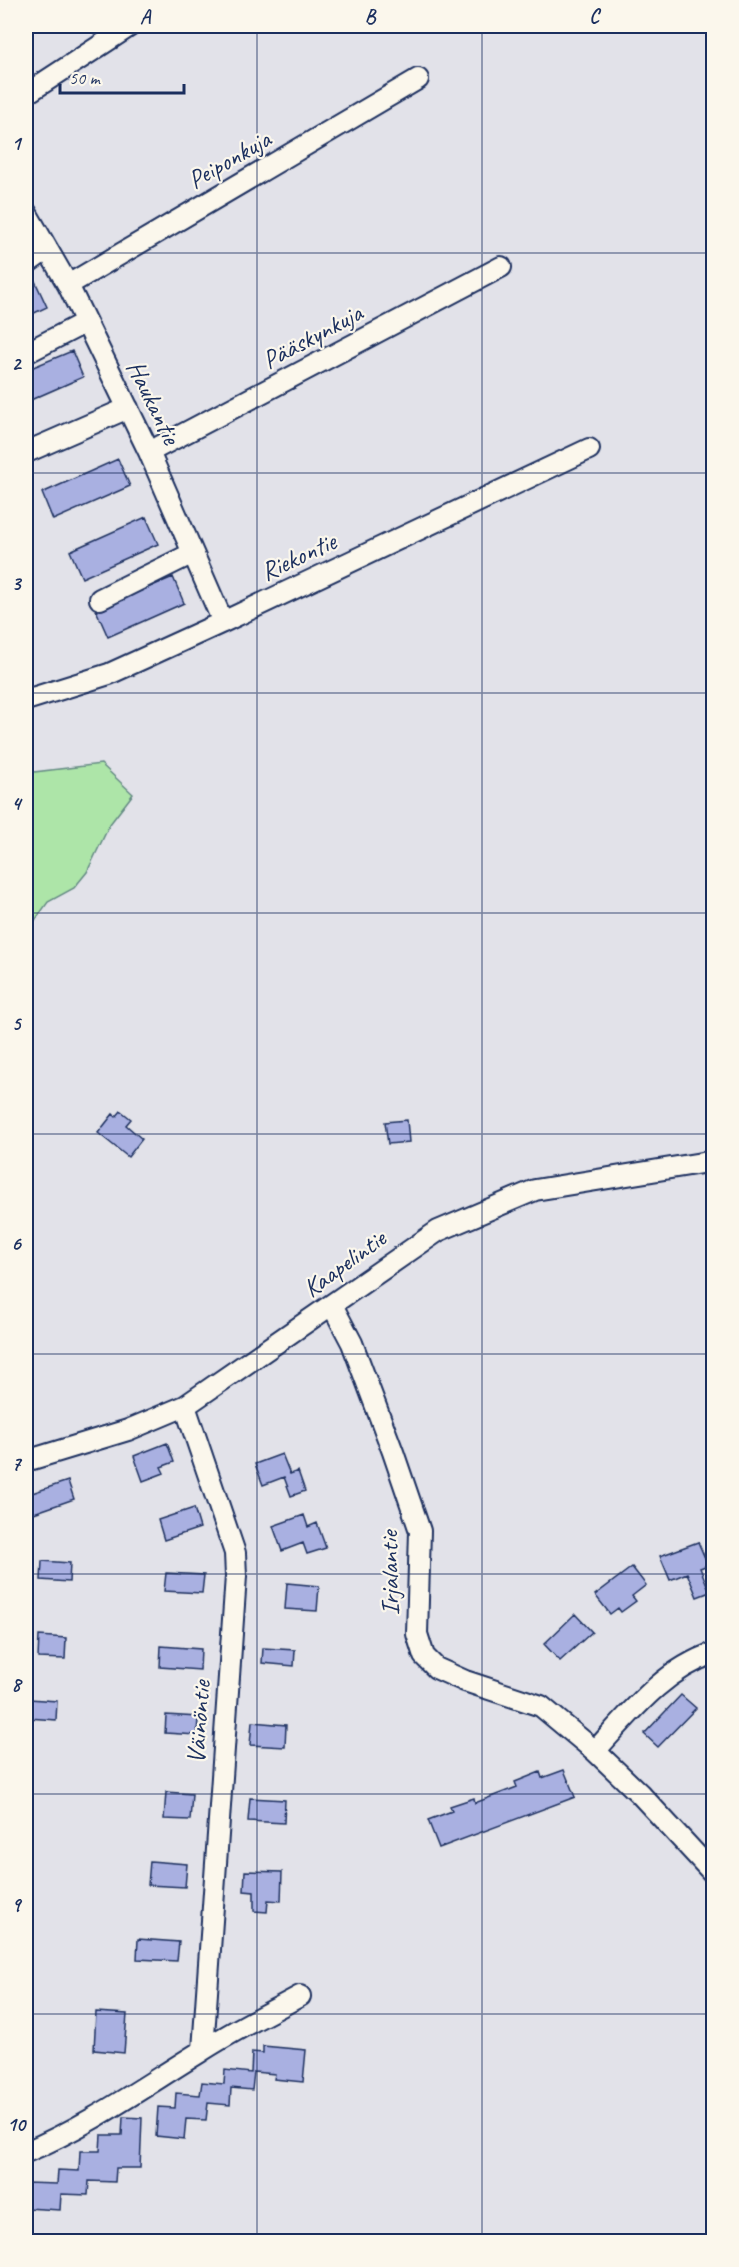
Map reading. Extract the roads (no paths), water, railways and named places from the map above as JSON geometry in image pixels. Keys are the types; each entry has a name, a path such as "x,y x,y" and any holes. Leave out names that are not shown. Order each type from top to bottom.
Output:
{"street":[{"path":"26,94 130,26"},
{"name":"Peiponkuja","path":"68,285 418,79"},
{"name":"Haukantie","path":"26,212 68,285 128,408 223,622"},
{"path":"26,264 47,249"},
{"name":"Pääskynkuja","path":"149,452 501,267"},
{"path":"26,353 86,322"},
{"path":"29,451 128,408"},
{"name":"Riekontie","path":"26,700 109,674 589,448"},
{"path":"100,599 193,553"},
{"name":"Kaapelintie","path":"26,1461 128,1430 185,1406 438,1231 535,1190 714,1161"},
{"name":"Irjalantie","path":"332,1305 352,1343 420,1530 417,1634 424,1656 436,1668 465,1682 541,1706 595,1751 640,1794 714,1874"},
{"name":"Väinöntie","path":"185,1406 235,1553 235,1588 203,2050"},
{"path":"595,1751 663,1680 680,1668 714,1653"},
{"path":"26,2152 52,2141 130,2097 203,2050 300,1996"}]}
